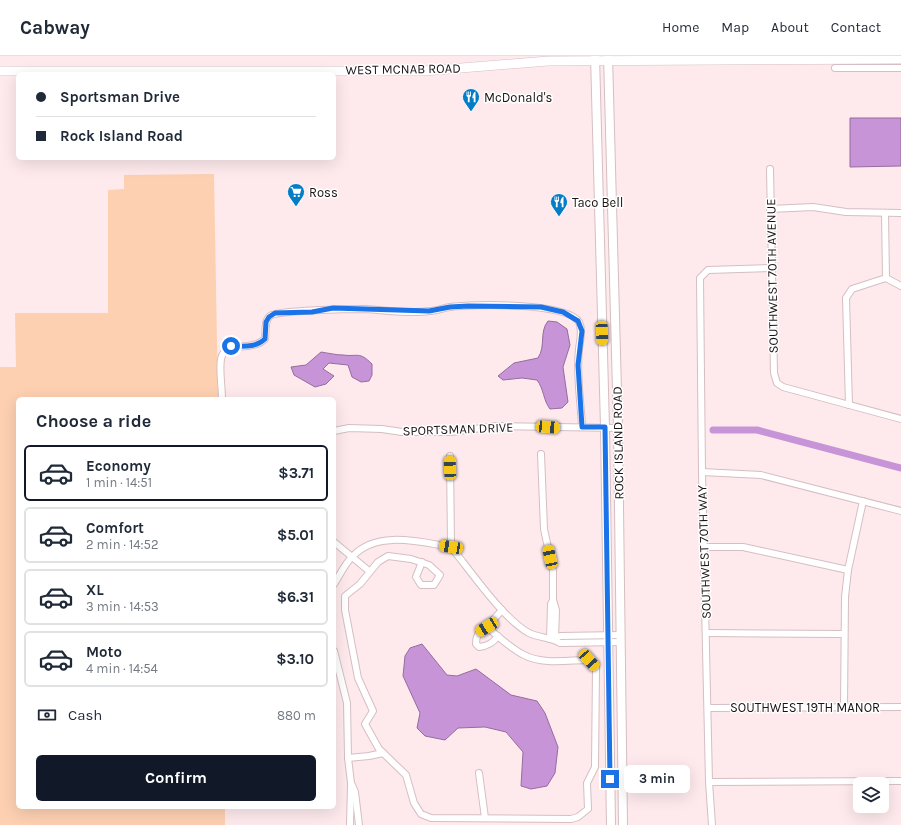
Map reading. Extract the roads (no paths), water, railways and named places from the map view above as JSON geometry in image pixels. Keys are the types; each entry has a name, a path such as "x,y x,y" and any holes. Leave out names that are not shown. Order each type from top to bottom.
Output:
{"main road":[{"name":"WEST MCNAB ROAD","path":"0,71 424,71 595,58 901,59"},
{"name":"ROCK ISLAND ROAD","path":"595,58 605,427 611,825"},
{"name":"ROCK ISLAND ROAD","path":"608,58 618,428 623,825"}],"street":[{"path":"835,68 901,68"},
{"name":"SOUTHWEST 70TH AVENUE","path":"770,169 774,373 777,383 782,387 849,405"},
{"path":"770,209 814,207 846,212 901,213"},
{"path":"885,213 886,278"},
{"name":"SOUTHWEST 70TH WAY","path":"712,825 709,782 707,633 702,472 700,278 708,270 771,268"},
{"path":"901,286 886,278 852,289 846,298 849,405 901,419"},
{"path":"222,397 221,358 225,350 231,346 251,346 261,342 265,339 266,322 269,317 275,313 312,312 333,308 429,311 450,307 468,306 541,307 563,312 578,321 582,331 578,365 582,427"},
{"name":"SPORTSMAN DRIVE","path":"336,431 349,428 382,428 402,432 468,431 498,426 618,428"},
{"path":"541,454 544,529 553,571 553,600 556,610 552,639"},
{"path":"450,456 451,547 502,610 528,633 552,639 560,643 621,639"},
{"path":"702,472 761,475 901,511"},
{"path":"844,707 845,598 848,570 863,501"},
{"path":"336,581 353,556 369,544 392,540 451,547"},
{"path":"336,543 353,556 369,571"},
{"path":"704,547 743,547 848,570"},
{"path":"422,562 411,558 388,556 378,562 369,571 360,584 345,596 345,610 358,678 373,711 365,724 379,749 406,775 414,803 421,814 431,818 571,820 578,817 588,809 587,783 595,767 596,668 589,660 543,660 526,656 511,647 487,627"},
{"path":"498,636 493,642 486,646 479,647 476,644 476,637 480,631 487,627 502,610"},
{"path":"707,633 844,634"},
{"path":"336,660 347,704 348,758 351,783 350,825"},
{"name":"SOUTHWEST 19TH MANOR","path":"708,708 901,707"},
{"path":"348,758 383,753"},
{"path":"479,773 485,818"},
{"path":"709,782 901,782"},
{"path":"351,783 355,792 359,825"}],"waterway":[{"path":"713,430 757,430 901,468"}],"place":[{"name":"McDonald's","path":"471,112"},
{"name":"Ross","path":"296,207"},
{"name":"Taco Bell","path":"559,217"}]}
